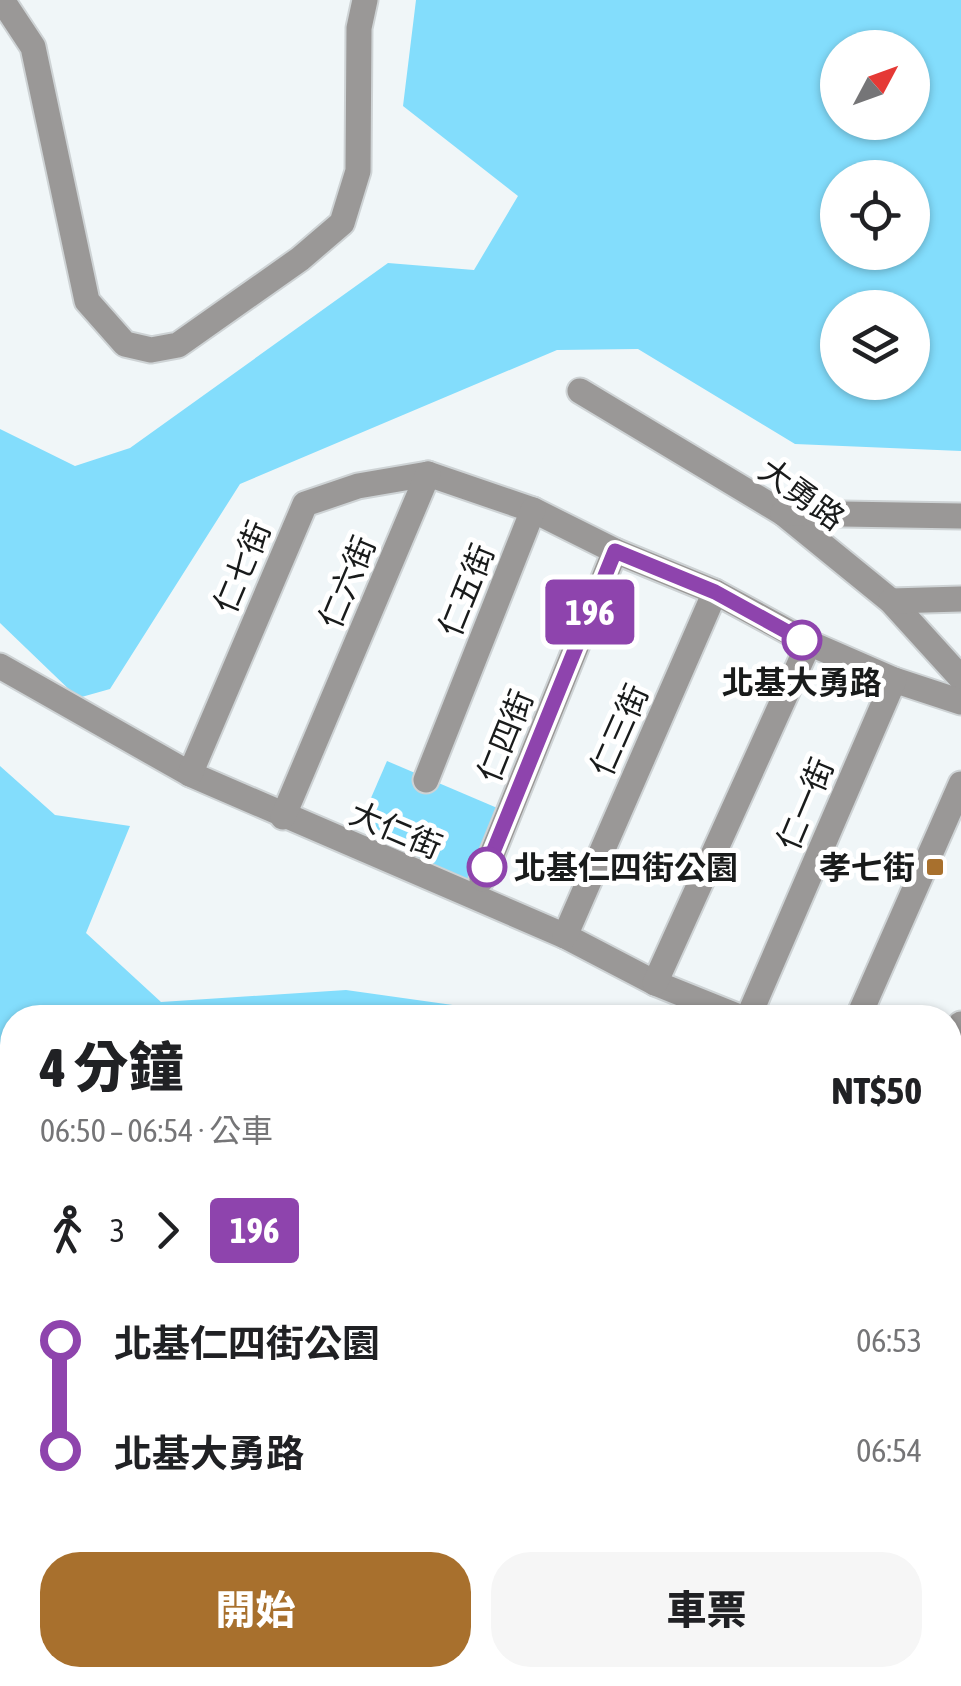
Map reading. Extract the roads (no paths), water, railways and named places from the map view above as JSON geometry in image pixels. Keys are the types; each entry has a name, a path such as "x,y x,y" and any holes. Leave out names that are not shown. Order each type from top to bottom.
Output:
{"street":[{"path":"2,0 33,47 88,301 125,344 151,350 178,345 300,259 342,223 358,171 359,28 364,0"},
{"name":"大勇路","path":"580,391 783,514 890,601 961,678"},
{"path":"428,474 533,510 615,551 715,592 808,644 894,680 961,702"},
{"name":"仁七街","path":"190,774 305,504 358,486 428,474"},
{"name":"仁六街","path":"282,817 428,474"},
{"name":"仁五街","path":"426,780 533,510"},
{"path":"783,514 961,516"},
{"name":"仁四街","path":"482,878 615,551"},
{"name":"仁三街","path":"564,936 715,592"},
{"path":"890,601 961,599"},
{"path":"655,983 808,644"},
{"name":"大仁街","path":"0,666 190,774 564,936 655,983 712,1005"},
{"name":"仁一街","path":"751,1005 894,680"},
{"path":"864,1005 961,784"}],"place":[{"name":"北基大勇路","path":"802,640"},
{"name":"北基仁四街公園","path":"487,867"},
{"name":"孝七街","path":"935,867"}]}
